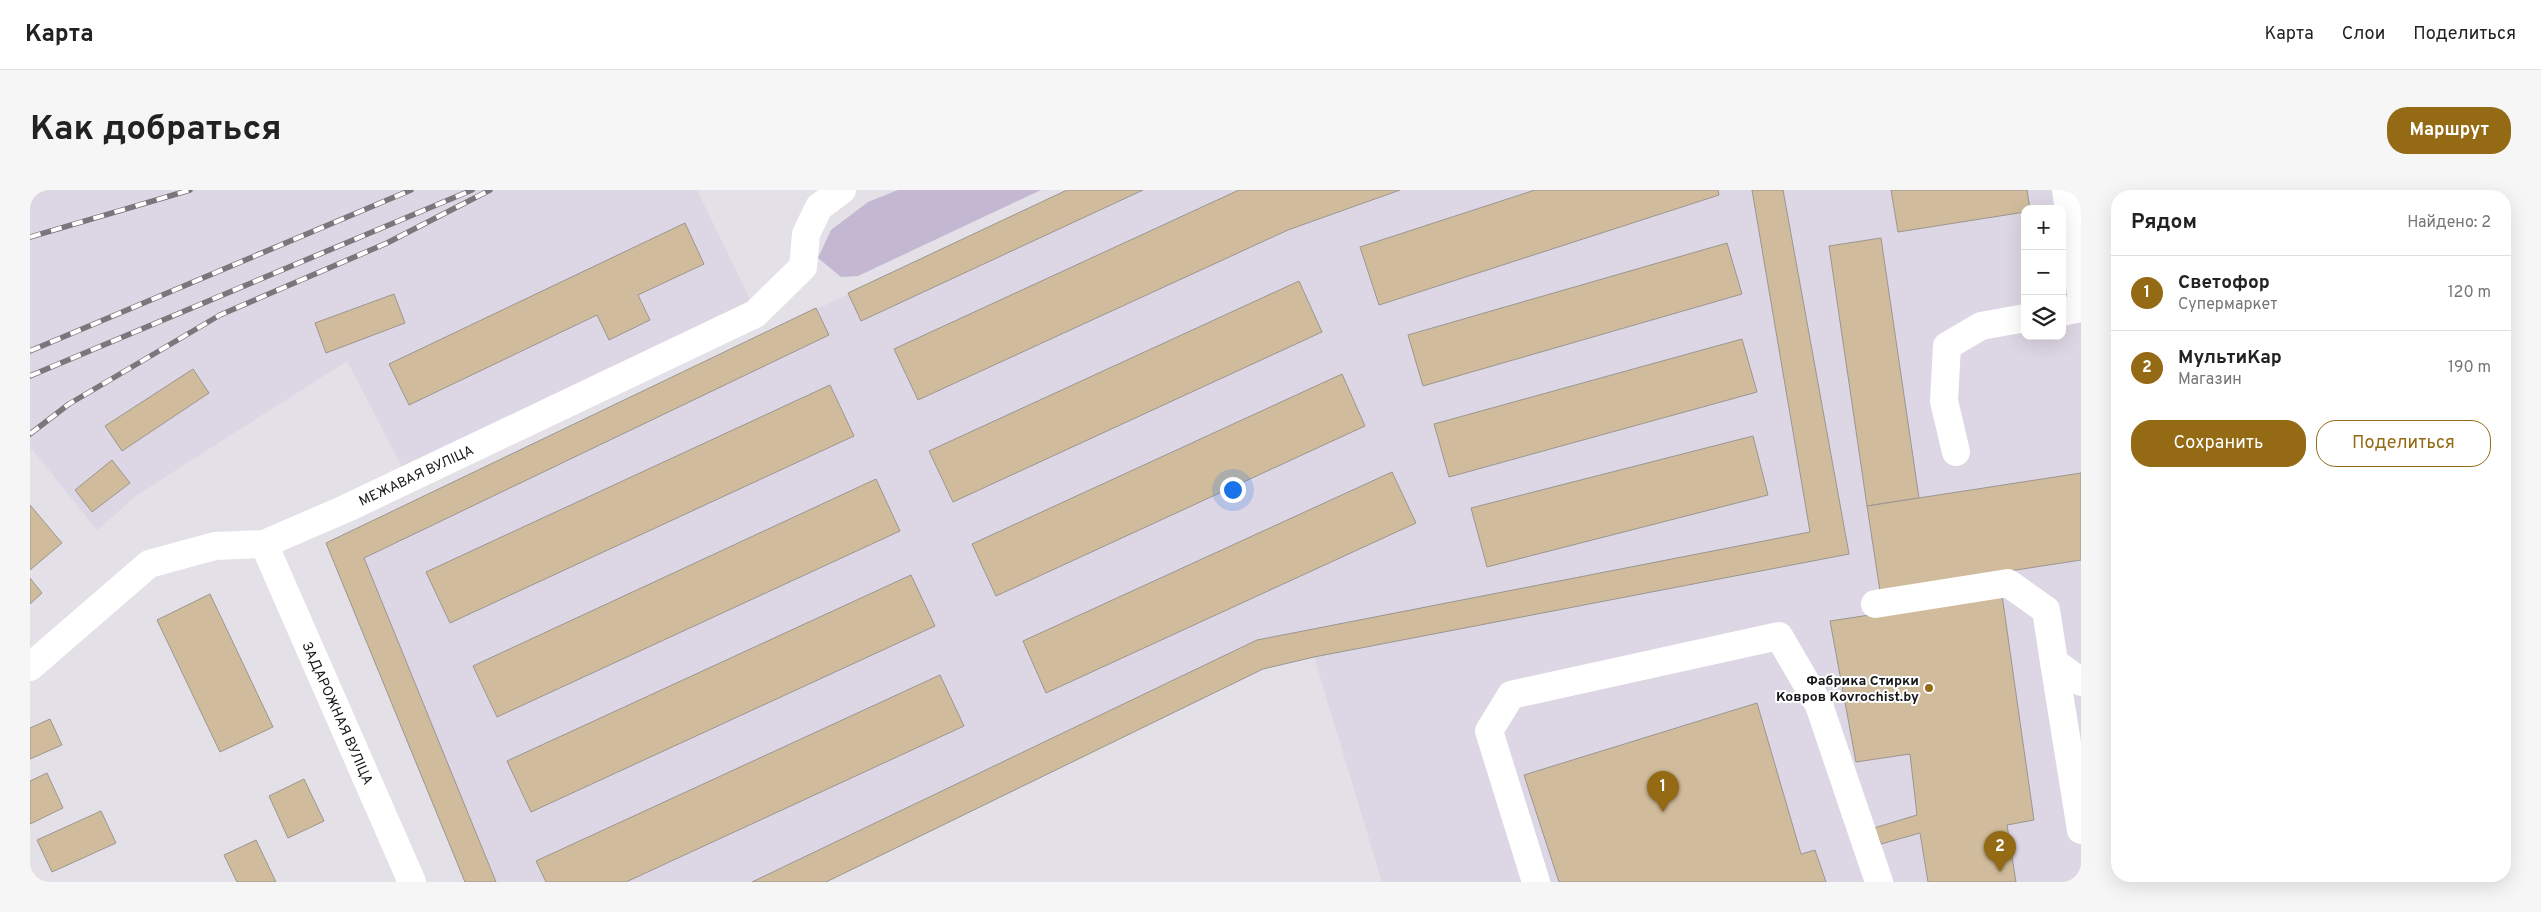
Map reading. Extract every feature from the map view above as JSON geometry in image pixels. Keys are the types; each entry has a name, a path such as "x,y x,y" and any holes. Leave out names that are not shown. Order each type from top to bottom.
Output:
{"street":[{"name":"МЕЖАВАЯ ВУЛІЦА","path":"30,667 149,564 215,546 264,544 345,509 755,314 803,267 806,234 819,207 842,190"},
{"path":"2066,190 2081,293"},
{"path":"2066,311 2081,308"},
{"path":"1956,452 1944,401 1947,346 1981,326 2021,319"},
{"name":"ЗАДАРОЖНАЯ ВУЛІЦА","path":"264,544 412,882"},
{"path":"1875,604 2008,583 2046,610 2081,830"},
{"path":"1536,882 1489,731 1511,695 1779,636 1819,705 1879,882"},
{"path":"2054,662 2081,682"}],"shaded area":[{"path":"30,190 697,190 750,299 740,309 403,469 347,361 137,495 97,530 32,449 30,450"},
{"path":"898,190 1041,190 858,276 841,277 818,258 831,230 868,202"},
{"path":"1067,190 2081,190 2081,882 1382,882 1314,657 1263,669 826,882 465,882 326,543"}],"building":[{"path":"1067,190 1143,190 861,321 848,293"},
{"path":"1239,190 1400,190 1288,230 918,400 894,349"},
{"path":"1535,190 1718,190 1719,195 1379,305 1360,247"},
{"path":"1752,190 1783,190 1849,554 1314,657 1263,669 826,882 752,882 1257,640 1810,532"},
{"path":"1891,190 2027,190 2029,205 2021,205 2021,213 1898,232"},
{"path":"685,223 704,264 638,295 650,320 609,340 597,315 409,405 389,364"},
{"path":"1881,238 1919,498 1867,506 1829,246"},
{"path":"1727,243 1742,294 1423,386 1408,335"},
{"path":"1299,281 1322,332 953,502 929,451"},
{"path":"394,294 405,323 326,353 315,323"},
{"path":"816,308 829,335 364,558 496,882 465,882 326,543"},
{"path":"1742,339 1757,392 1449,477 1434,424"},
{"path":"193,369 209,393 122,451 105,426"},
{"path":"1342,374 1365,426 996,596 972,544"},
{"path":"830,385 854,436 450,623 426,572"},
{"path":"1753,436 1768,495 1487,567 1471,508"},
{"path":"112,460 130,483 92,512 75,490"},
{"path":"1392,472 1416,523 1046,693 1023,641"},
{"path":"2081,473 2081,560 1880,591 1867,506"},
{"path":"876,479 900,531 497,717 473,666"},
{"path":"30,505 62,543 30,570"},
{"path":"911,575 935,626 531,812 507,761"},
{"path":"30,578 42,593 30,604"},
{"path":"210,594 273,727 220,752 157,620"},
{"name":"Фабрика Стирки Ковров Kovrochist.by","path":"2002,595 2034,820 2007,825 2016,882 1928,882 1920,833 1881,844 1874,828 1917,815 1910,754 1856,762 1830,621"},
{"path":"940,675 964,726 626,882 546,882 536,861"},
{"path":"1757,703 1801,854 1815,850 1826,882 1559,882 1524,775"},
{"path":"50,719 62,745 30,759 30,728"},
{"path":"47,773 63,808 30,824 30,781"},
{"path":"304,779 324,821 288,838 269,796"},
{"path":"101,811 116,843 52,872 37,840"},
{"path":"256,840 276,882 237,882 224,855"}],"railway":[{"path":"30,237 190,190"},
{"path":"30,351 411,190"},
{"path":"30,376 472,190"},
{"path":"30,434 69,404 220,315 387,243 490,190"}],"place":[{"name":"Фабрика Стирки Ковров Kovrochist.by","path":"1929,688"},
{"name":"Светофор","path":"1663,812"},
{"name":"МультиКар","path":"2000,872"}]}
